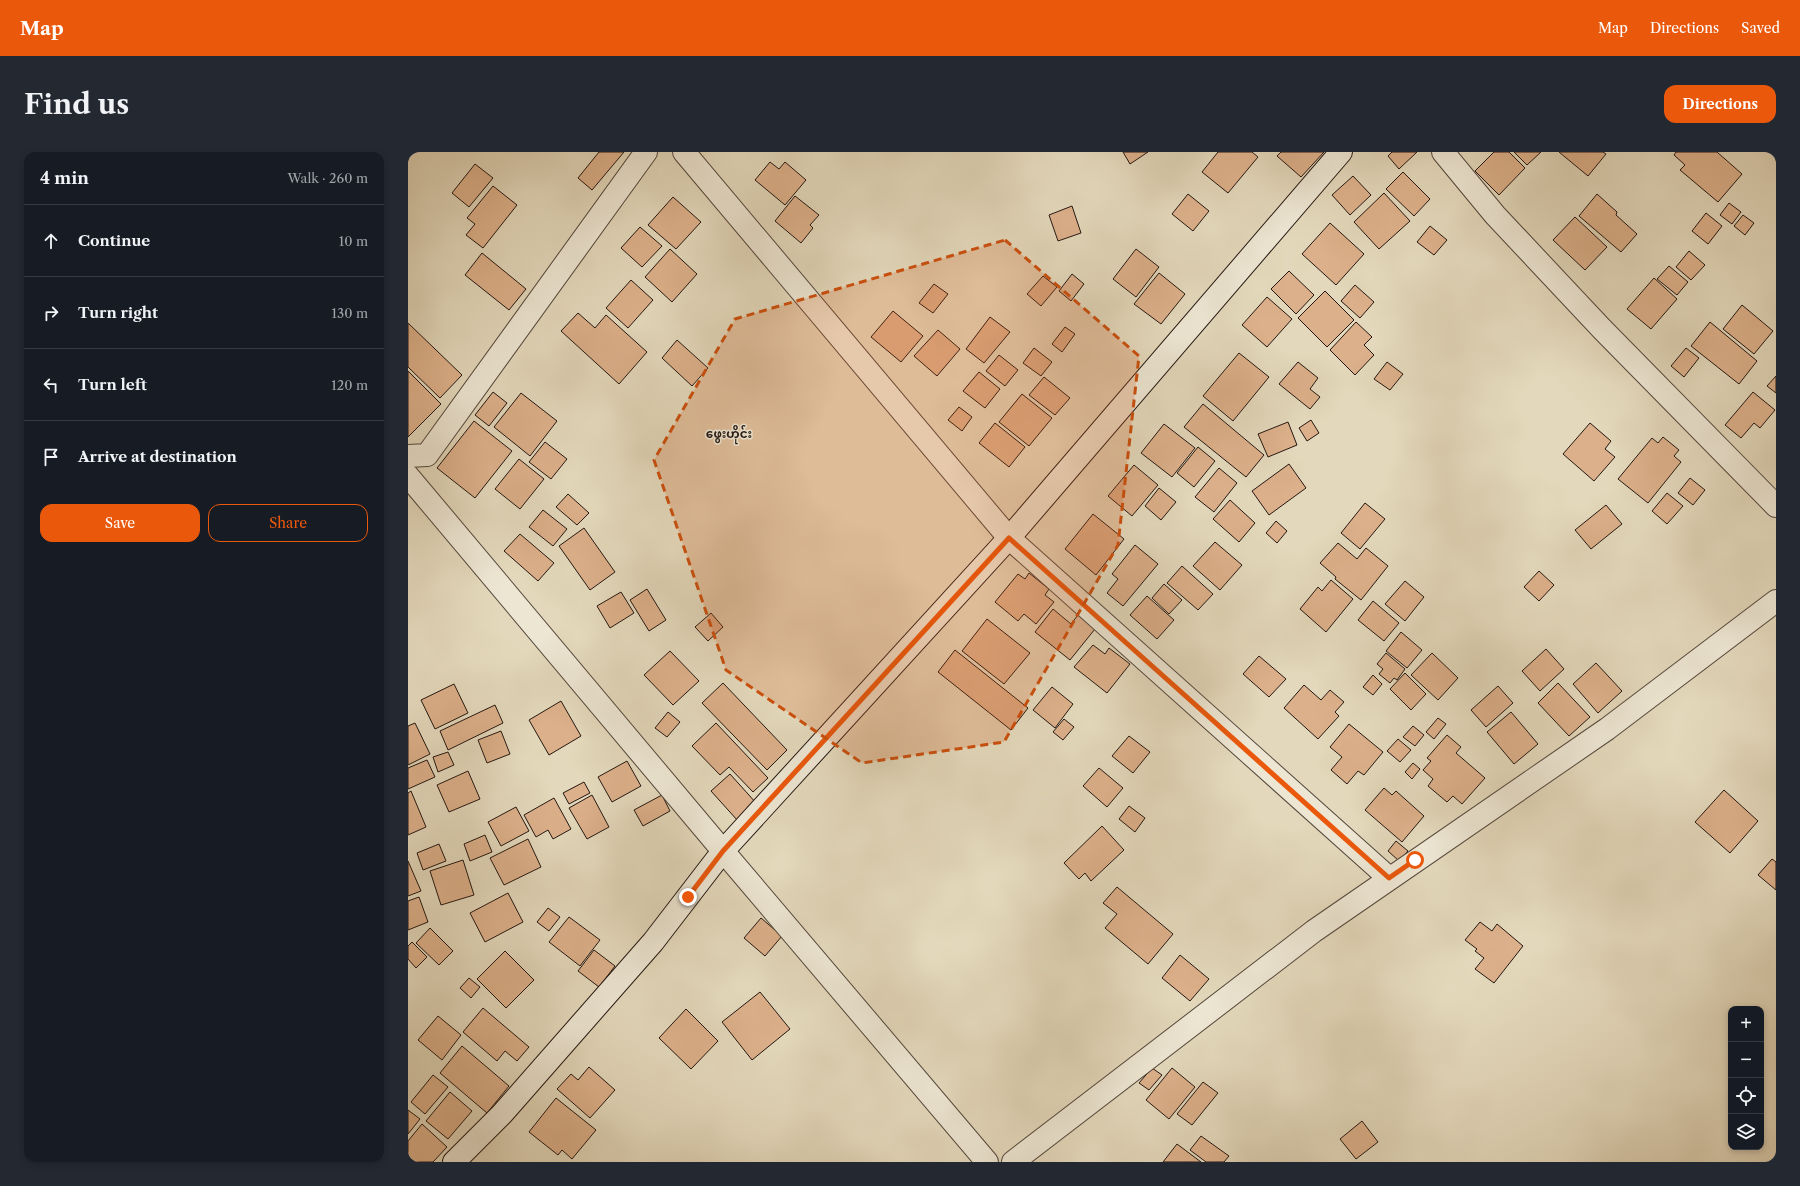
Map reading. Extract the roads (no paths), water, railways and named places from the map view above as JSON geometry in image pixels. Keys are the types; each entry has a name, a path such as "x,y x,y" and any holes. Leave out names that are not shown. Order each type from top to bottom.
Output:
{"street":[{"path":"408,456 427,456 646,152"},
{"path":"684,152 1009,538 1389,878"},
{"path":"454,1162 502,1114 653,942 723,851 1009,538 1341,152"},
{"path":"1443,152 1495,215 1602,329 1776,506"},
{"path":"408,476 987,1162"},
{"path":"1013,1162 1314,931 1607,729 1776,601"}],"district":[{"name":"ဖွေးဟိုင်း","path":"729,434"}]}
